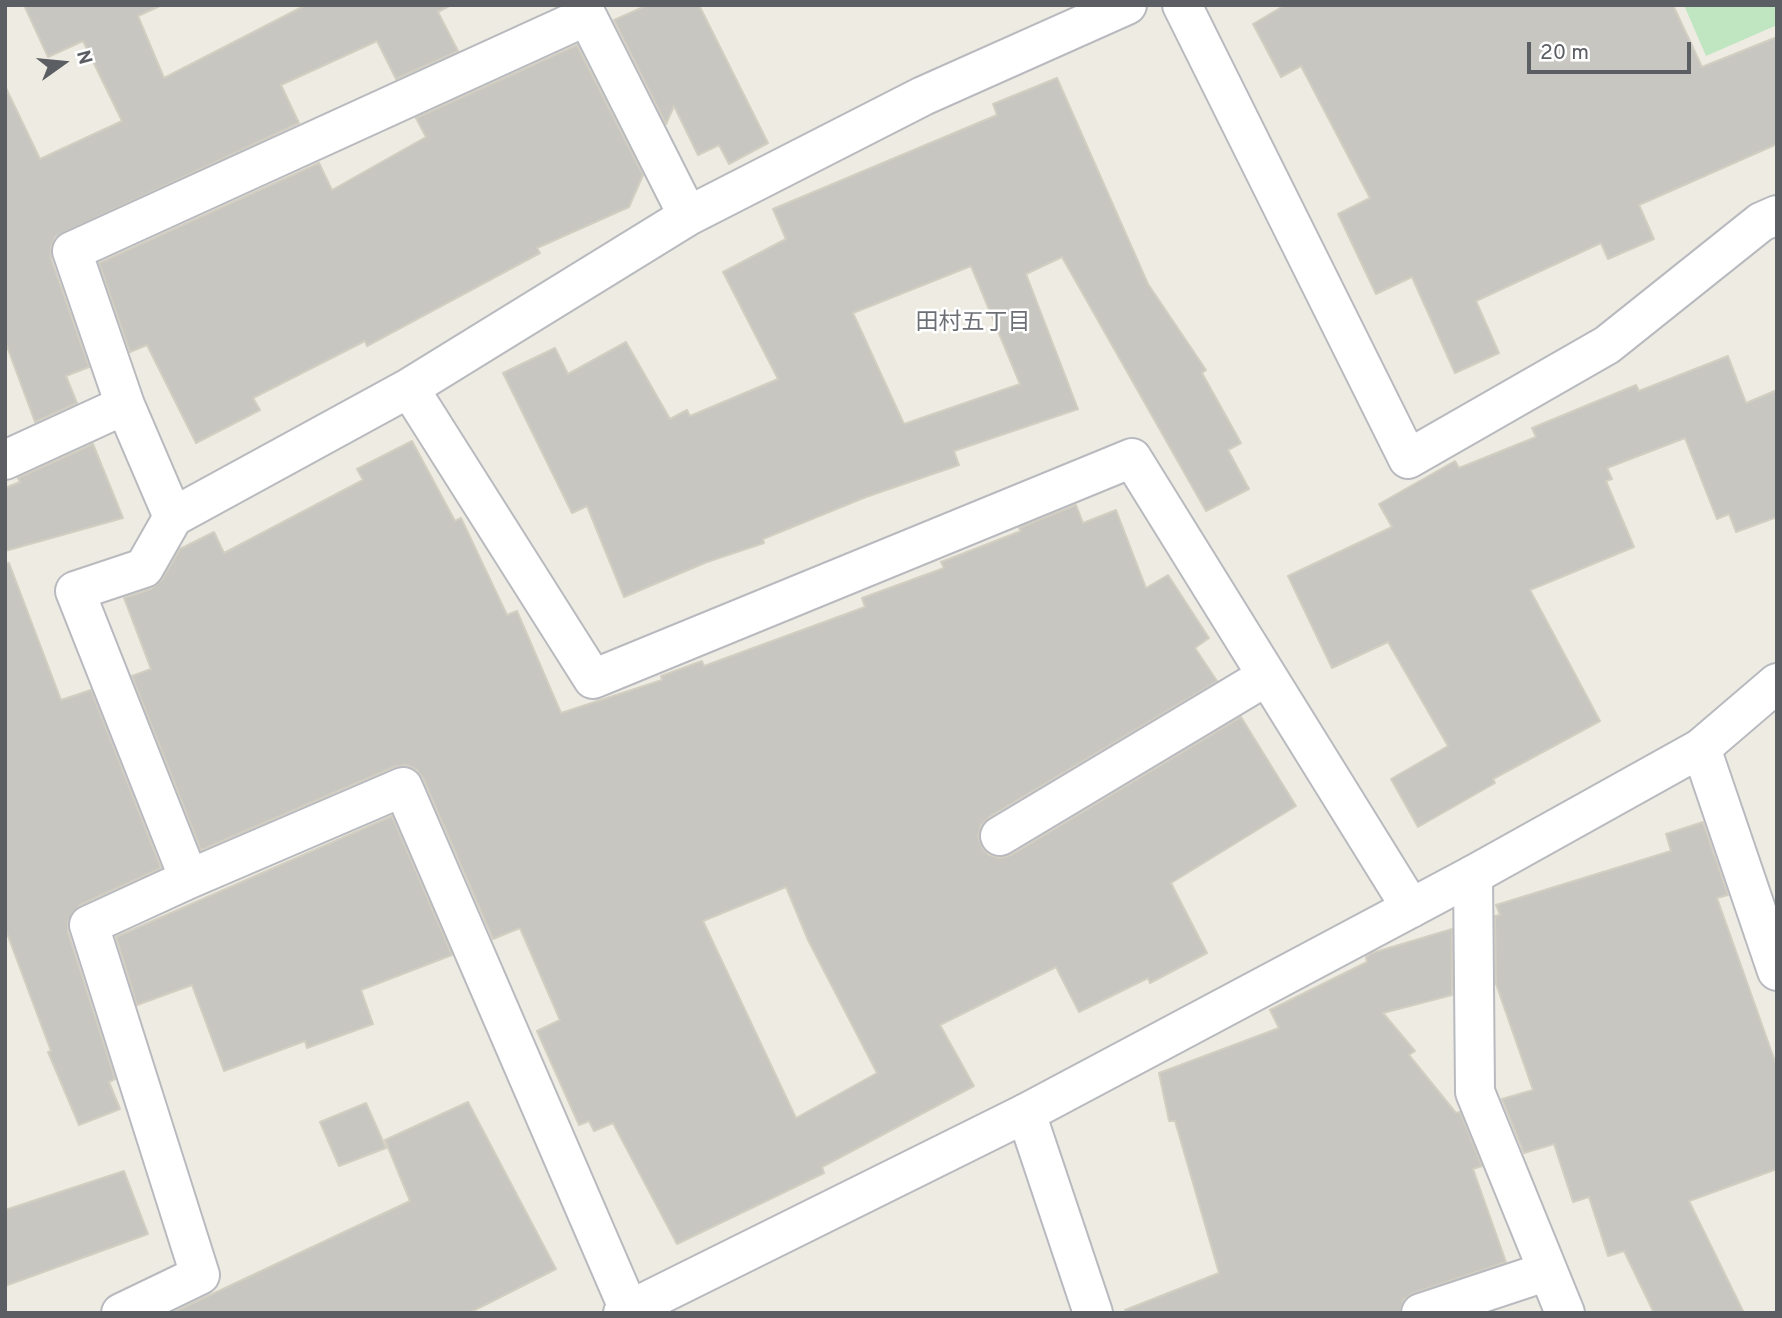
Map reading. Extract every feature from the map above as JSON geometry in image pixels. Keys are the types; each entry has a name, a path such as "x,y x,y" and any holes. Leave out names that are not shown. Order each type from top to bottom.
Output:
{"street":[{"path":"189,879 75,591 144,568 173,517 409,388 688,216 923,96 1127,5"},
{"path":"1182,5 1408,459 1607,345 1761,222 1777,215"},
{"path":"173,517 125,405 72,251 587,16 688,216"},
{"path":"409,388 593,679 1132,458 1411,908"},
{"path":"5,460 125,405"},
{"path":"1000,836 1267,676"},
{"path":"121,1313 200,1275 89,925 403,787 626,1311 1026,1113 1473,875 1701,748 1777,683"},
{"path":"1701,748 1777,971"},
{"path":"1473,875 1475,1092 1565,1313"},
{"path":"1026,1113 1093,1313"},
{"path":"1421,1313 1548,1271"}],"green space":[{"path":"1684,5 1777,5 1777,25 1706,56"}],"building":[{"path":"24,5 162,5 138,16 164,78 306,5 451,5 438,12 458,51 396,79 377,41 281,85 299,123 55,237 51,258 89,367 66,376 77,403 35,422 5,341 5,86 40,159 122,121 83,41 48,57"},
{"path":"648,5 699,5 768,143 729,164 719,145 698,155 674,106 666,124 614,20"},
{"path":"1285,5 1673,5 1702,67 1777,37 1777,144 1639,205 1654,239 1608,259 1601,243 1476,301 1499,353 1455,373 1412,277 1376,294 1338,214 1370,198 1301,66 1281,77 1253,24"},
{"path":"577,45 643,175 629,207 537,248 540,253 367,346 365,341 253,398 260,410 196,443 147,345 130,352 99,263 319,163 332,190 426,137 416,118"},
{"path":"1057,78 1148,284 1206,370 1202,373 1241,443 1228,450 1249,489 1206,511 1062,257 1026,274 1078,409 954,451 959,465 866,497 763,539 764,543 707,562 624,597 587,506 572,513 503,373 555,348 568,374 626,342 670,419 687,410 690,416 778,379 723,272 786,239 773,209 997,115 993,104","holes":["971,266 1020,384 904,424 853,313"]},
{"path":"1728,356 1746,403 1777,390 1777,517 1736,532 1729,514 1717,519 1685,438 1607,468 1612,479 1606,481 1634,547 1530,590 1600,721 1493,779 1495,783 1418,827 1391,779 1448,746 1388,642 1332,668 1288,576 1392,527 1379,504 1455,461 1459,468 1536,437 1532,428 1636,385 1639,391"},
{"path":"412,441 455,521 461,518 507,615 517,611 561,713 662,680 661,676 702,661 704,666 865,607 862,598 944,568 941,562 1021,531 1019,528 1076,505 1083,523 1116,510 1146,588 1168,575 1209,638 1195,648 1217,681 989,817 981,825 978,836 982,848 989,855 1000,858 1011,855 1241,717 1296,806 1171,883 1207,953 1150,983 1148,978 1079,1012 1056,967 940,1025 974,1086 822,1167 824,1173 677,1244 613,1123 594,1131 589,1121 579,1125 537,1031 560,1020 520,928 493,939 423,778 417,770 406,765 394,767 201,850 132,676 151,669 124,598 151,589 162,580 180,549 214,532 224,553 363,480 357,469","holes":["786,887 808,940 877,1073 796,1118 703,921"]},
{"path":"93,444 123,518 5,551 5,488 20,482 18,478"},
{"path":"5,563 9,563 61,700 91,690 161,868 80,905 68,921 68,932 115,1079 109,1082 120,1109 79,1125 48,1052 51,1051 5,928"},
{"path":"392,816 452,955 361,990 373,1024 307,1048 305,1041 224,1071 192,985 137,1005 116,937"},
{"path":"1703,822 1728,895 1717,898 1777,1067 1777,1169 1689,1201 1744,1313 1654,1313 1624,1251 1608,1256 1589,1197 1573,1202 1554,1144 1524,1153 1502,1099 1533,1090 1496,984 1495,916 1500,915 1496,905 1671,851 1666,834"},
{"path":"1452,929 1452,995 1383,1013 1415,1051 1409,1055 1456,1113 1460,1112 1482,1166 1473,1169 1506,1262 1414,1293 1404,1299 1400,1313 1126,1313 1125,1310 1219,1273 1175,1121 1169,1121 1159,1073 1279,1028 1270,1010 1367,962 1366,957 1372,953"},
{"path":"468,1102 556,1269 469,1313 172,1313 410,1201 385,1140"},
{"path":"366,1103 386,1148 339,1166 320,1122"},
{"path":"124,1171 148,1234 5,1286 5,1210"}],"district":[{"name":"田村五丁目","path":"973,324"}]}
